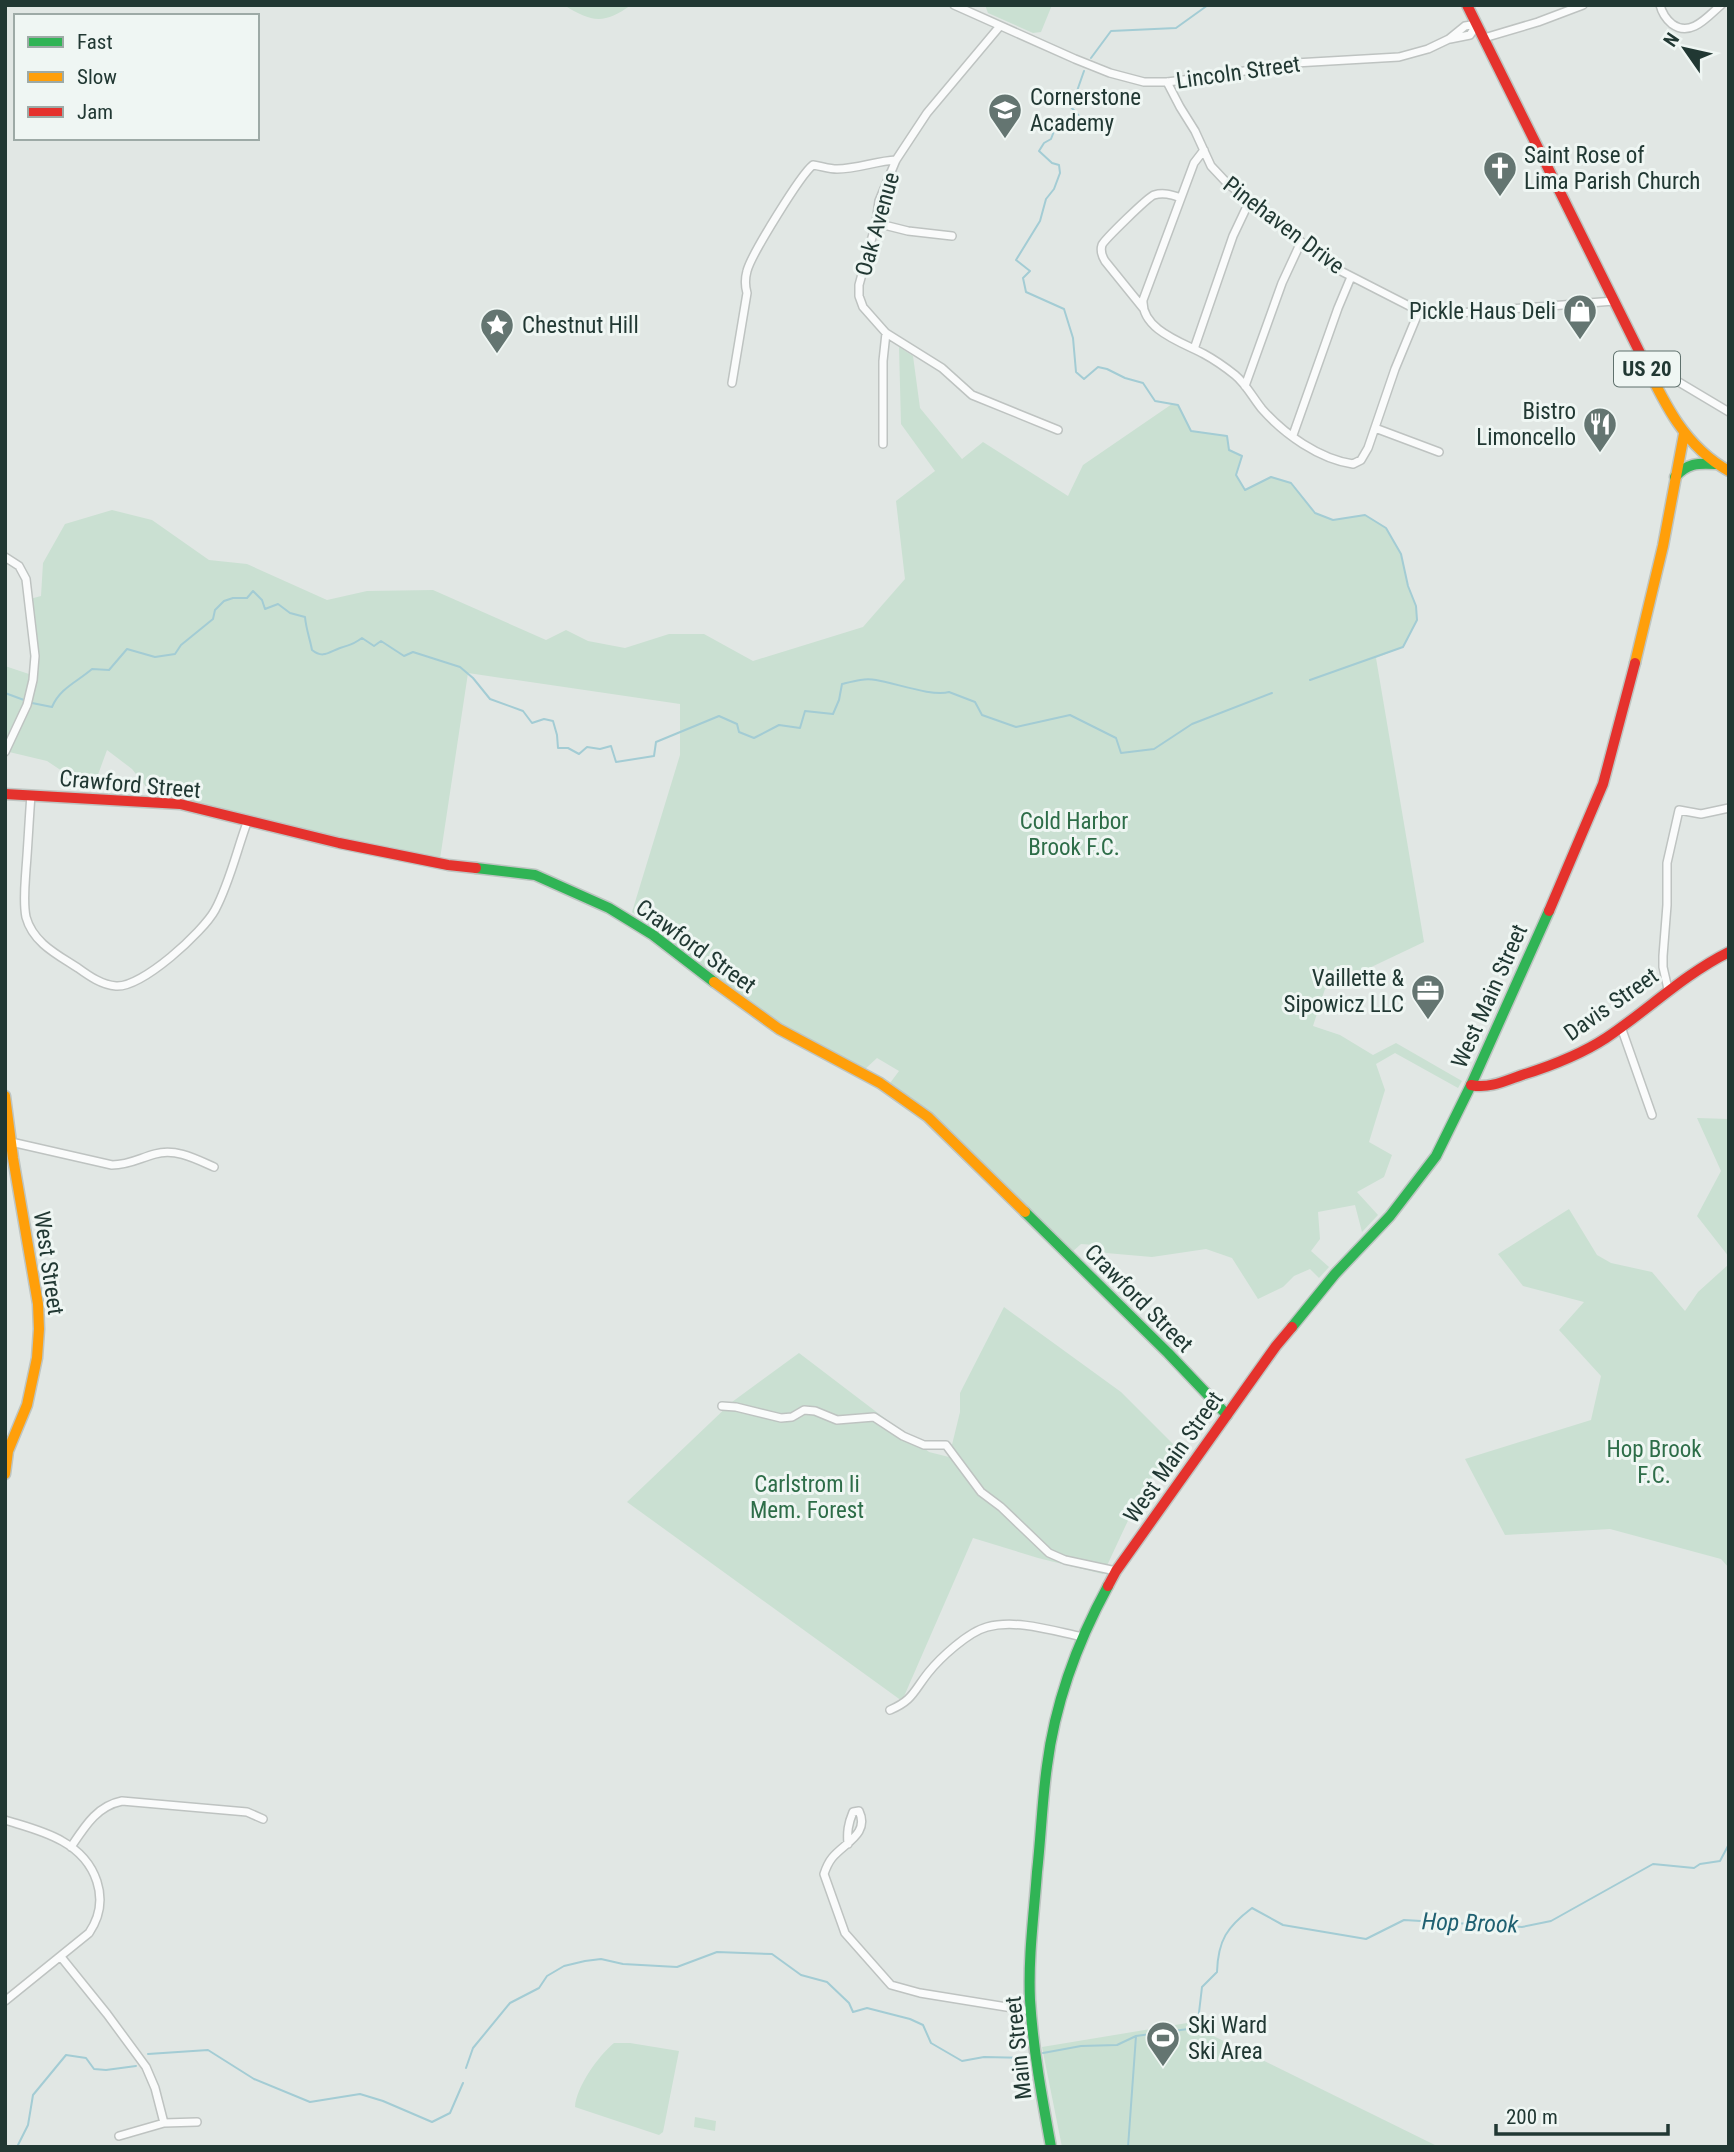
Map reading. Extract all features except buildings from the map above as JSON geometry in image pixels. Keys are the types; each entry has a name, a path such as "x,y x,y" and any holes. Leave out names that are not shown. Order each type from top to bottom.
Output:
{"main road":[{"name":"US 20","path":"1467,5 1665,404 1692,444 1715,464 1729,471"},
{"name":"West Main Street","path":"1031,1944 1049,1748 1060,1702 1083,1637 1116,1571 1227,1415 1304,1310 1390,1216 1425,1172 1444,1142 1575,854 1602,784 1650,601 1684,435"},
{"path":"1675,477 1682,468 1691,463 1715,464"},
{"name":"Crawford Street","path":"5,794 170,803 439,864 535,875 627,918 687,960 761,1018 887,1087 940,1127 1227,1415"},
{"name":"Davis Street","path":"1471,1085 1484,1088 1567,1058 1602,1040 1688,974 1729,952"},
{"name":"West Street","path":"5,1096 38,1304 39,1329 37,1358 27,1405 8,1451 5,1474"},
{"name":"Main Street","path":"1031,1944 1031,2011 1035,2057 1051,2147"}],"street":[{"name":"Lincoln Street","path":"954,5 1110,73 1144,82 1167,82 1295,63 1399,57 1428,49 1449,39 1471,35 1477,24"},
{"path":"1484,38 1583,5"},
{"path":"1660,5 1672,24 1687,29 1704,20 1721,5"},
{"name":"Oak Avenue","path":"1000,26 927,113 896,160 881,194 858,290 863,307 886,333 942,368 972,395 1058,430"},
{"name":"Pinehaven Drive","path":"1167,82 1218,176 1322,260 1419,311 1459,314 1614,301"},
{"path":"1144,309 1143,300 1194,163 1204,150"},
{"path":"732,383 747,293 747,269 801,178 813,165 847,168 896,160"},
{"path":"1181,198 1166,193 1151,196 1109,236 1101,246 1101,255 1154,324 1166,335 1224,367 1245,386 1272,421 1331,458 1353,464 1363,457 1419,311"},
{"path":"1194,349 1233,236 1250,200"},
{"path":"876,223 908,231 952,236"},
{"path":"1245,386 1282,283 1301,242"},
{"path":"1293,435 1351,277"},
{"path":"883,444 883,361 886,333"},
{"path":"1648,370 1672,378 1729,412"},
{"path":"1375,428 1439,452"},
{"path":"5,557 19,566 26,579 35,656 27,705 5,752"},
{"path":"31,795 25,885 25,912 29,925 38,939 52,951 92,978 116,986 139,981 155,970 206,923 222,894 248,820"},
{"path":"1668,989 1663,956 1667,863 1679,810 1701,814 1729,808"},
{"path":"1621,1027 1652,1115"},
{"path":"11,1142 112,1165 128,1164 155,1154 171,1152 192,1157 214,1167"},
{"path":"722,1406 781,1419 792,1417 804,1410 815,1411 837,1420 873,1417 903,1436 924,1445 946,1445 981,1492 1001,1507 1049,1553 1065,1560 1116,1571"},
{"path":"890,1710 908,1701 938,1662 965,1639 987,1627 1018,1625 1083,1637"},
{"path":"71,1847 92,1818 113,1803 122,1801 247,1812 263,1819"},
{"path":"5,1820 49,1835 71,1847 87,1862 96,1877 100,1894 100,1907 89,1933 5,2001"},
{"path":"848,1844 832,1858 824,1874 845,1933 891,1984 920,1993 1031,2011"},
{"path":"61,1957 146,2067 155,2088 164,2123"},
{"path":"119,2136 164,2123 197,2122"}],"green space":[{"path":"564,5 631,5 613,16 597,19 582,15"},
{"path":"985,5 1052,5 1041,32 1033,33 988,13"},
{"name":"Cold Harbor Brook F.C.","path":"899,347 913,356 920,408 962,459 983,442 1068,496 1083,465 1172,404 1178,405 1191,431 1227,436 1229,449 1242,456 1236,475 1245,490 1271,477 1291,483 1315,513 1334,520 1365,515 1386,528 1401,554 1408,586 1416,606 1417,620 1403,647 1376,658 1424,942 1325,989 1313,1026 1340,1035 1373,1055 1396,1043 1462,1081 1458,1088 1395,1053 1376,1064 1385,1090 1369,1142 1392,1155 1384,1177 1357,1192 1378,1215 1362,1232 1355,1205 1318,1212 1320,1239 1311,1251 1329,1267 1319,1278 1310,1269 1258,1299 1232,1258 1206,1249 1152,1257 1106,1253 1095,1245 1081,1244 1071,1253 937,1119 890,1083 899,1071 877,1058 863,1071 778,1022 632,912 680,755 680,704 468,673 440,859 354,842 185,802 155,798 132,769 107,750 92,791 47,761 5,751 5,666 38,677 30,599 41,596 43,563 65,524 112,510 152,520 209,560 247,564 327,600 367,591 433,590 546,640 566,630 588,641 625,648 669,634 704,634 753,661 863,627 905,579 896,501 935,471 901,424"},
{"path":"1697,1118 1729,1119 1729,1257 1697,1216 1721,1171"},
{"name":"Hop Brook F.C.","path":"1569,1209 1597,1255 1611,1263 1652,1272 1685,1311 1698,1292 1729,1264 1729,1568 1721,1559 1610,1529 1505,1535 1465,1459 1591,1420 1601,1376 1559,1330 1584,1302 1523,1286 1498,1254"},
{"name":"Carlstrom Ii Mem. Forest","path":"1004,1307 1121,1392 1177,1448 1144,1491 1103,1574 973,1538 902,1701 627,1502 732,1402 799,1353 929,1452 949,1457 960,1412 960,1393"},
{"name":"Ski Ward Ski Area","path":"1187,2023 1439,2147 1062,2147 1042,2047"},
{"path":"614,2043 679,2051 663,2132 659,2135 575,2107 579,2090 589,2072"},
{"path":"695,2117 716,2121 715,2131 694,2127"}],"waterway":[{"path":"1091,58 1111,31 1176,28 1208,5"},
{"path":"1084,71 1077,91 1068,100 1080,117 1056,126 1051,139 1044,143 1039,151 1052,163 1059,165 1060,173 1054,189 1046,199 1040,221 1016,260 1030,271 1023,278 1026,292 1064,309 1073,338 1076,372 1084,379 1098,367 1143,383 1155,401 1178,405 1191,431 1227,436 1229,450 1242,456 1236,475 1245,490 1271,477 1291,483 1315,513 1333,520 1365,515 1386,528 1401,554 1408,586 1416,606 1417,620 1403,647 1310,680"},
{"path":"32,703 52,707 69,686 92,669 109,670 127,649 155,657 175,654 181,645 213,619 215,610 224,601 247,598 253,591 262,600 265,609 278,604 290,613 305,617 312,650 316,653 326,654 362,638 374,646 381,641 404,656 413,652 460,667 490,699 523,711 532,723 544,719 553,721 558,748 568,748 579,754 587,747 600,749 611,746 616,762 654,756 656,742 719,716 737,724 739,732 754,738 779,725 800,728 805,711 833,714 842,684 863,680 876,680 934,693 949,692 975,702 982,715 1016,727 1070,715 1116,738 1121,753 1154,749 1192,724 1272,693"},
{"path":"5,693 24,700"},
{"name":"Hop Brook","path":"1128,2147 1136,2036 1188,2029 1198,2021 1202,1987 1217,1972 1222,1943 1230,1928 1252,1908 1283,1925 1366,1939 1404,1920 1522,1927 1551,1921 1653,1864 1694,1868 1700,1864 1720,1861 1729,1844"},
{"path":"466,2068 473,2048 510,2003 539,1988 547,1976 564,1966 601,1959 623,1964 677,1967 717,1952 772,1954 801,1975 827,1982 849,2003 853,2012 867,2008 923,2025 931,2043 962,2061 984,2057 1024,2058"},
{"path":"1043,2053 1081,2046 1117,2045 1136,2036"},
{"path":"148,2054 208,2050 254,2079 310,2102 360,2094 432,2122 450,2113 463,2083"},
{"path":"17,2147 28,2125 33,2095 66,2055 86,2058 94,2069 136,2066"}],"traffic: fast":[{"path":"1675,477 1693,465 1715,464"},
{"path":"476,868 535,875 609,908 653,935 714,982"},
{"path":"1292,1327 1335,1274 1390,1216 1436,1156 1549,911"},
{"path":"1025,1212 1227,1415"},
{"path":"1051,2147 1031,2018 1030,1984 1044,1792 1051,1742 1069,1673 1108,1586"}],"traffic: slow":[{"path":"1643,359 1659,392 1688,437 1700,450 1729,471"},
{"path":"1635,663 1663,546 1684,434"},
{"path":"714,982 779,1029 880,1083 928,1117 1025,1212"},
{"path":"5,1096 38,1304 39,1329 37,1358 27,1405 8,1451 5,1474"}],"traffic: jam":[{"path":"1467,5 1643,359"},
{"path":"1549,911 1603,784 1635,663"},
{"path":"5,794 180,804 339,843 476,868"},
{"path":"1471,1085 1484,1086 1503,1082 1586,1050 1696,971 1729,952"},
{"path":"1108,1586 1116,1571 1292,1327"}],"place":[{"name":"Cornerstone Academy","path":"1005,140"},
{"name":"Saint Rose of Lima Parish Church","path":"1500,198"},
{"name":"Pickle Haus Deli","path":"1580,341"},
{"name":"Chestnut Hill","path":"497,355"},
{"name":"Bistro Limoncello","path":"1600,454"},
{"name":"Vaillette & Sipowicz LLC","path":"1428,1021"},
{"name":"Ski Ward Ski Area","path":"1163,2068"}]}
